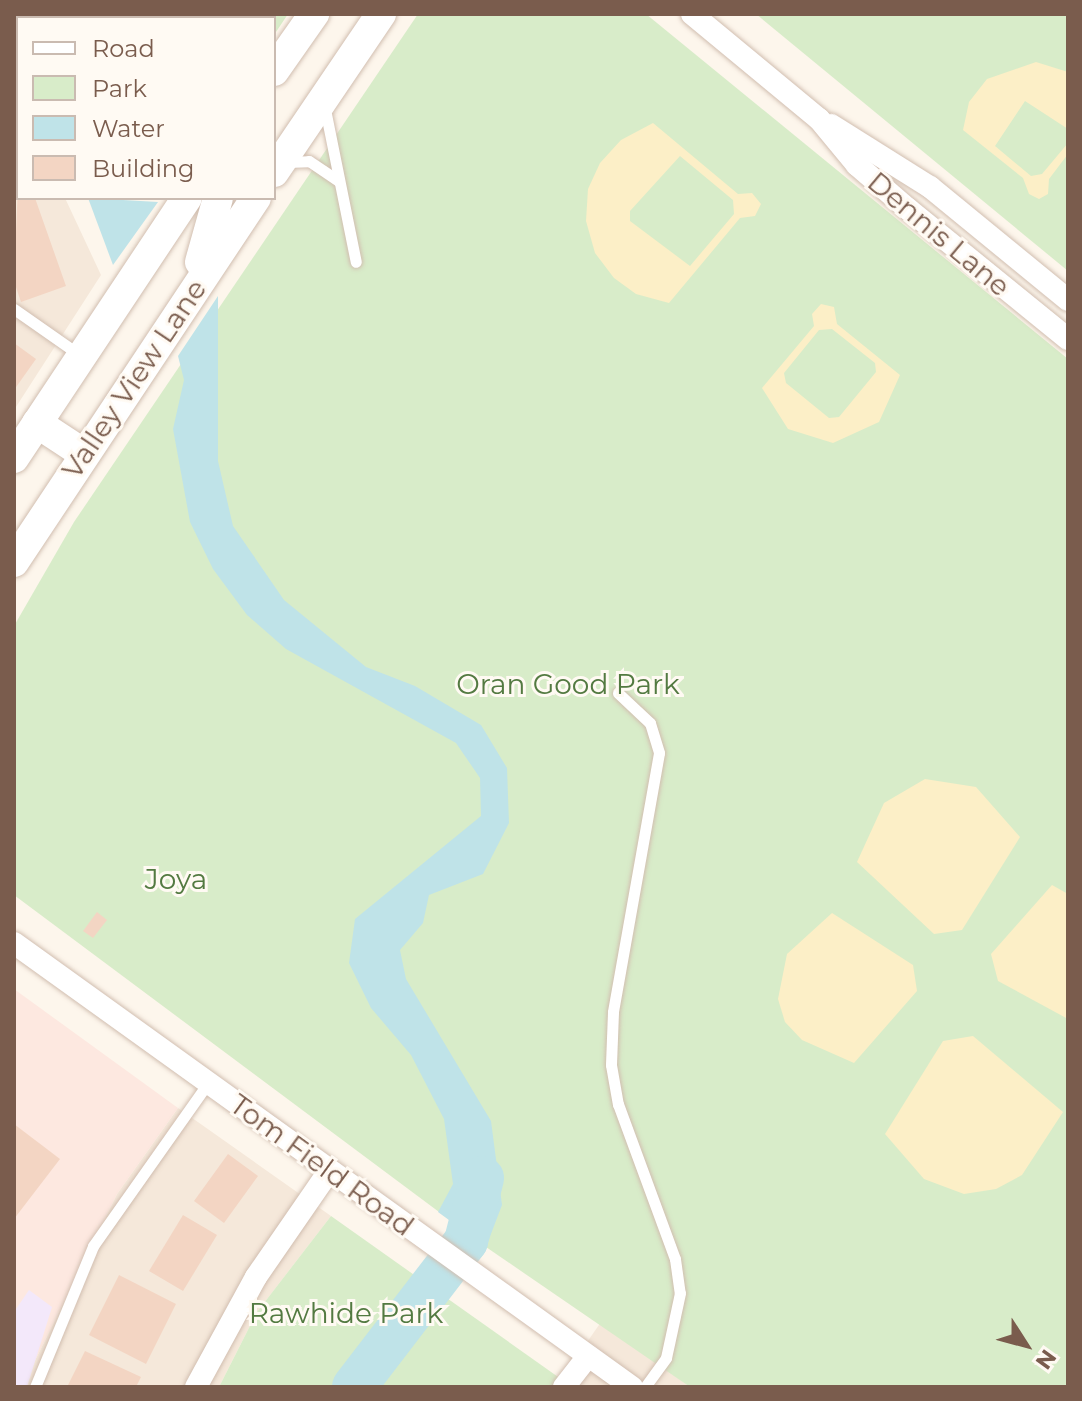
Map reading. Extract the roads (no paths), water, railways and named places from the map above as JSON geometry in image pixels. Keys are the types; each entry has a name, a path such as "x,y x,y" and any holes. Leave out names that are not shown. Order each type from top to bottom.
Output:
{"main road":[{"path":"276,68 314,14"},
{"path":"277,167 381,14"},
{"name":"Valley View Lane","path":"14,458 186,200"},
{"path":"185,301 217,200"},
{"name":"Valley View Lane","path":"14,562 255,200"},
{"path":"37,423 84,454"}],"street":[{"name":"Dennis Lane","path":"692,14 819,119 930,187 1068,300"},
{"name":"Dennis Lane","path":"819,119 857,165 1068,339"},
{"name":"Tom Field Road","path":"14,943 632,1387"},
{"path":"196,1387 256,1277 329,1171"},
{"path":"564,1387 588,1356"}],"lane":[{"path":"323,99 356,262"},
{"path":"277,167 309,161 339,181"},
{"path":"14,309 82,357"},
{"path":"618,693 650,723 659,753 613,1012 611,1065 618,1104 675,1259 680,1293 666,1358 645,1387"},
{"path":"35,1387 93,1246 208,1083"}],"water":[{"path":"89,200 158,202 113,265"},
{"path":"218,296 218,461 233,526 284,600 366,667 415,686 481,725 507,768 509,823 483,874 429,895 423,923 400,950 406,979 491,1121 502,1205 486,1247 438,1212 453,1184 444,1119 411,1055 371,1008 349,963 355,919 481,816 480,778 456,743 286,649 247,615 213,569 190,522 173,429 184,380 178,356"},
{"path":"416,1276 445,1296 371,1387 337,1387"}],"waterway":[{"path":"354,1387 466,1241 482,1178"}],"park label":[{"name":"Oran Good Park","path":"568,684"},
{"name":"Joya","path":"176,879"},
{"name":"Rawhide Park","path":"346,1313"}]}
